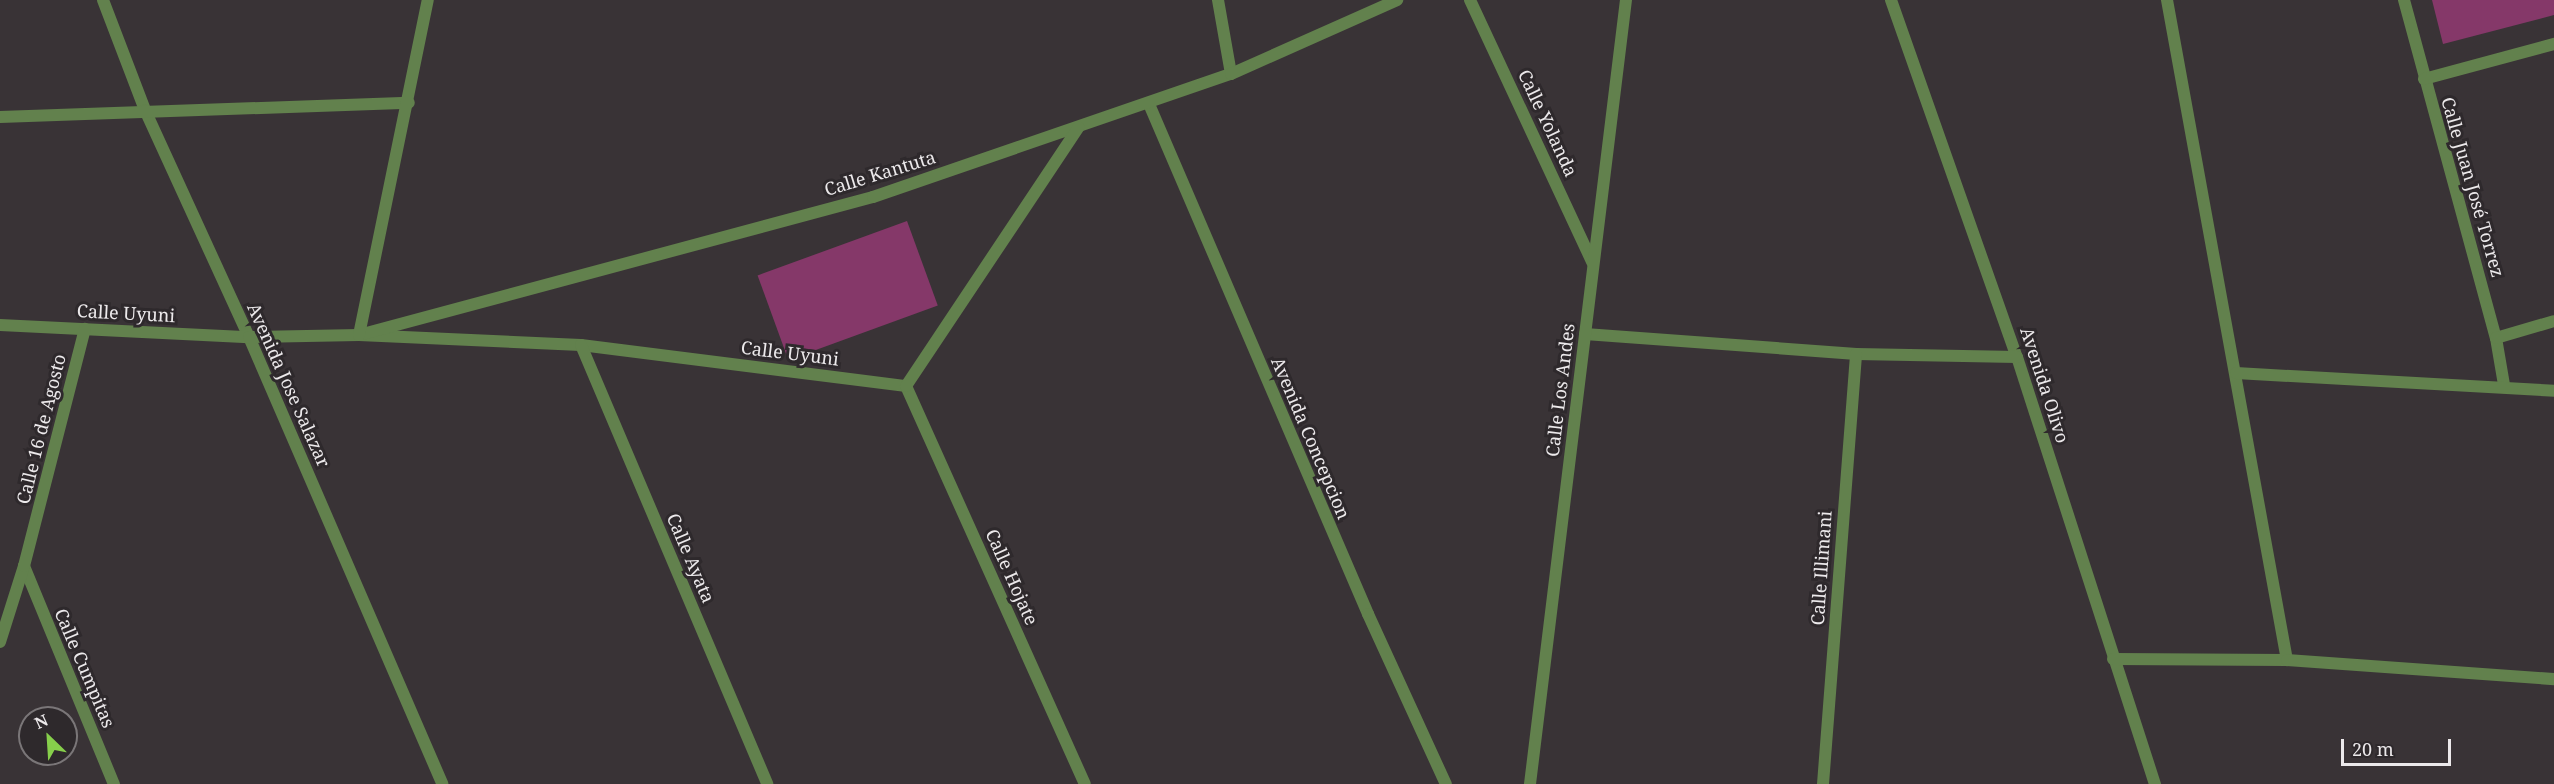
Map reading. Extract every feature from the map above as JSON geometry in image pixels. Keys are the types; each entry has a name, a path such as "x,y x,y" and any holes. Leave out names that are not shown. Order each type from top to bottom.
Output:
{"street":[{"name":"Avenida Jose Salazar","path":"103,0 145,110 249,337 442,784"},
{"path":"359,336 409,103 428,0"},
{"path":"1218,0 1231,74"},
{"name":"Calle Kantuta","path":"359,336 873,197 1231,74 1397,0"},
{"name":"Calle Yolanda","path":"1470,0 1592,262"},
{"name":"Calle Los Andes","path":"1530,784 1592,262 1626,0"},
{"name":"Avenida Olivo","path":"1891,0 2017,357 2155,784"},
{"path":"2167,0 2287,660"},
{"name":"Calle Juan José Torrez","path":"2404,0 2496,338 2504,385"},
{"path":"2424,79 2554,44"},
{"path":"0,117 145,110 409,103"},
{"name":"Avenida Concepcion","path":"1149,104 1368,614 1446,784"},
{"path":"906,386 1079,127"},
{"path":"2496,338 2554,321"},
{"name":"Calle Uyuni","path":"0,325 249,337 359,336 581,345 906,386"},
{"name":"Calle 16 de Agosto","path":"0,642 24,567 85,329"},
{"path":"1585,334 1856,354 2017,357"},
{"name":"Calle Ayata","path":"581,345 767,784"},
{"name":"Calle Illimani","path":"1823,784 1856,354"},
{"path":"2236,373 2504,385 2554,391"},
{"name":"Calle Hojate","path":"906,386 1085,784"},
{"name":"Calle Cumpitas","path":"24,567 114,784"},
{"path":"2113,659 2287,660 2554,679"}],"shaded area":[{"path":"2432,0 2554,0 2554,15 2443,44"},
{"path":"907,221 938,306 788,360 758,275"}]}
